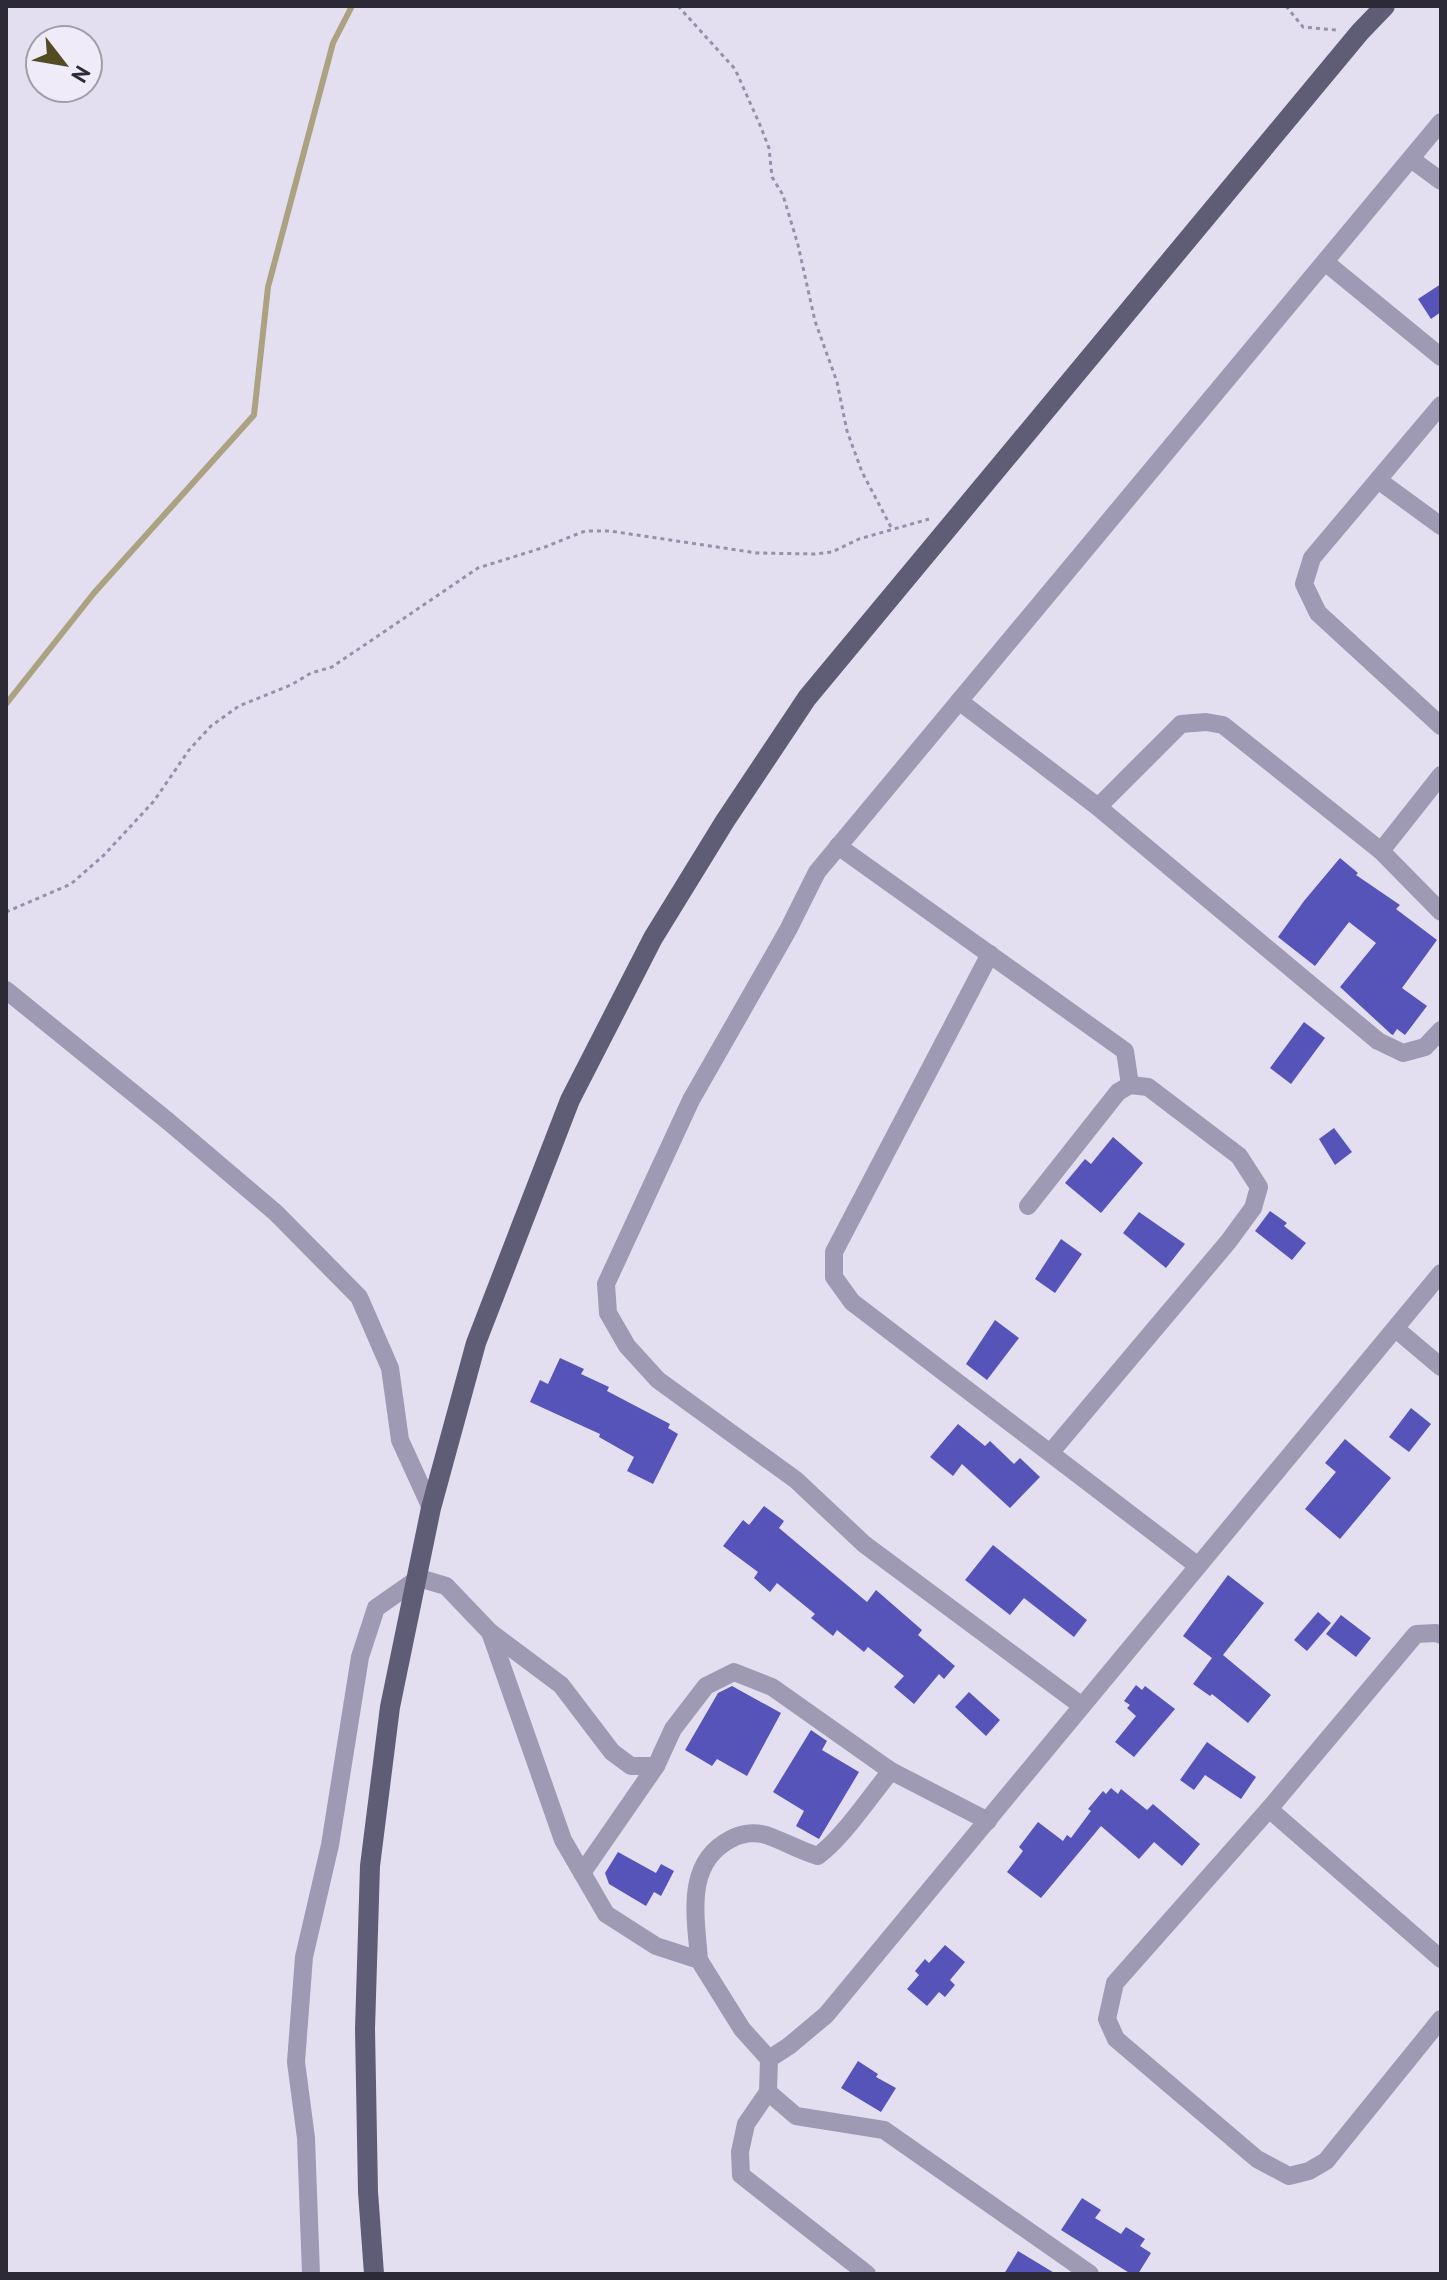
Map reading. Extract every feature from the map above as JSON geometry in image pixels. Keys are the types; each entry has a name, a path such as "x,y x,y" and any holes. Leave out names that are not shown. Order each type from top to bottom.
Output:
{"main road":[{"path":"374,2274 368,2192 365,2029 370,1866 390,1707 431,1508 476,1343 570,1100 653,938 725,821 807,698 1360,32 1385,6"}],"street":[{"path":"1082,1706 864,1544 796,1480 658,1380 627,1346 608,1313 606,1284 691,1100 788,930 817,872 1441,122"},
{"path":"1411,159 1441,181"},
{"path":"1325,262 1441,357"},
{"path":"1441,405 1312,558 1304,584 1318,613 1441,726"},
{"path":"1378,480 1441,526"},
{"path":"959,701 1098,807 1378,1041 1403,1053 1425,1047 1441,1030"},
{"path":"1098,807 1181,724 1206,722 1223,725 1381,851 1441,912"},
{"path":"1381,851 1441,775"},
{"path":"838,846 1125,1051 1130,1085"},
{"path":"990,954 834,1252 834,1277 852,1302 1198,1566"},
{"path":"6,990 276,1213 359,1297 390,1368 400,1440 431,1508"},
{"path":"1028,1206 1118,1092 1130,1085 1148,1087 1239,1156 1259,1187 1253,1208 1228,1242 1051,1452"},
{"path":"769,2059 826,2015 1441,1273"},
{"path":"1396,1329 1441,1367"},
{"path":"311,2274 306,2138 296,2062 304,1957 330,1845 360,1657 376,1608 419,1578 446,1586 490,1632 561,1685 612,1752 631,1766 656,1766"},
{"path":"490,1632 563,1840 606,1914 656,1946 699,1960"},
{"path":"1441,1635 1416,1634 1269,1809 1115,1983 1107,2019 1116,2039 1257,2159 1289,2176 1309,2171 1326,2161 1441,2019"},
{"path":"582,1873 656,1766 673,1729 706,1686 734,1672 772,1687 891,1771 988,1821"},
{"path":"867,2274 741,2175 740,2152 746,2124 768,2092 769,2059 742,2029 699,1960 695,1906 698,1873 720,1845 743,1833 766,1835 818,1856 836,1842 859,1808 891,1771"},
{"path":"1269,1809 1441,1959"},
{"path":"768,2092 796,2116 884,2130 1090,2274"}],"path":[{"path":"678,6 735,69 760,125 769,148 772,177 783,195 798,245 815,321 837,382 847,431 862,472 892,529"},
{"path":"1286,6 1303,27 1360,32"},
{"path":"6,912 71,884 104,855 154,801 211,726 239,706 291,685 311,673 332,667 478,568 585,531 610,531 757,553 832,552 859,539 964,509"}],"building":[{"path":"1441,284 1441,312 1431,319 1418,299"},
{"path":"1340,858 1358,873 1356,875 1400,905 1396,909 1437,940 1402,988 1427,1006 1405,1035 1397,1029 1391,1034 1340,987 1376,943 1349,922 1315,966 1278,937"},
{"path":"1304,1022 1325,1038 1291,1084 1270,1068"},
{"path":"1334,1128 1352,1152 1335,1165 1319,1139"},
{"path":"1113,1137 1143,1163 1101,1213 1065,1183 1085,1159 1091,1164"},
{"path":"1270,1211 1306,1243 1292,1260 1255,1231"},
{"path":"1139,1212 1185,1244 1166,1268 1123,1233"},
{"path":"1061,1239 1082,1254 1055,1293 1035,1279"},
{"path":"995,1320 1019,1338 987,1380 966,1364"},
{"path":"560,1358 584,1369 581,1374 609,1387 607,1391 670,1424 668,1428 678,1434 653,1484 627,1471 634,1457 599,1437 600,1434 530,1402 540,1380 548,1384"},
{"path":"1411,1408 1431,1424 1409,1452 1389,1437"},
{"path":"958,1424 985,1446 990,1441 1014,1464 1020,1458 1040,1477 1010,1508 962,1464 953,1476 930,1457"},
{"path":"1345,1439 1391,1478 1340,1539 1305,1509 1336,1472 1325,1463"},
{"path":"764,1506 784,1521 779,1528 867,1602 876,1590 922,1630 918,1635 955,1666 944,1679 939,1674 914,1704 894,1687 904,1676 868,1647 864,1652 837,1630 833,1636 811,1618 815,1614 777,1583 770,1592 754,1578 758,1572 723,1546 743,1520 749,1525"},
{"path":"993,1545 1087,1620 1074,1637 1024,1598 1010,1615 965,1580"},
{"path":"1228,1575 1264,1603 1223,1655 1271,1695 1248,1723 1212,1694 1210,1696 1193,1684 1212,1658 1183,1636"},
{"path":"1318,1612 1331,1623 1307,1651 1294,1640"},
{"path":"1341,1615 1371,1638 1356,1657 1326,1634"},
{"path":"1136,1685 1142,1690 1145,1686 1175,1709 1134,1757 1115,1742 1136,1716 1124,1701"},
{"path":"732,1686 781,1713 747,1776 717,1759 712,1766 685,1750 718,1693"},
{"path":"969,1692 1000,1720 986,1736 955,1707"},
{"path":"811,1730 827,1741 822,1750 859,1772 819,1839 796,1826 804,1811 773,1792"},
{"path":"1207,1742 1256,1777 1241,1799 1205,1775 1194,1790 1180,1780"},
{"path":"1111,1788 1118,1794 1121,1789 1147,1810 1153,1804 1200,1844 1182,1866 1154,1842 1139,1859 1101,1826 1041,1898 1007,1872 1023,1851 1019,1847 1038,1822 1063,1841 1067,1835 1071,1838 1091,1811 1088,1809 1103,1791 1106,1794"},
{"path":"618,1852 656,1873 661,1864 674,1871 661,1896 654,1892 646,1906 609,1884 605,1873"},
{"path":"945,1945 965,1962 950,1980 955,1985 945,1997 939,1992 927,2006 907,1989 919,1975 915,1971 925,1959 929,1963"},
{"path":"858,2061 878,2074 876,2077 896,2088 881,2112 841,2088"},
{"path":"1082,2198 1101,2210 1095,2218 1121,2234 1126,2227 1145,2239 1140,2246 1151,2253 1138,2274 1131,2274 1061,2230"},
{"path":"1018,2251 1056,2274 1004,2274"}],"waterway":[{"path":"6,704 94,593 254,415 268,287 333,43 352,6"}]}
